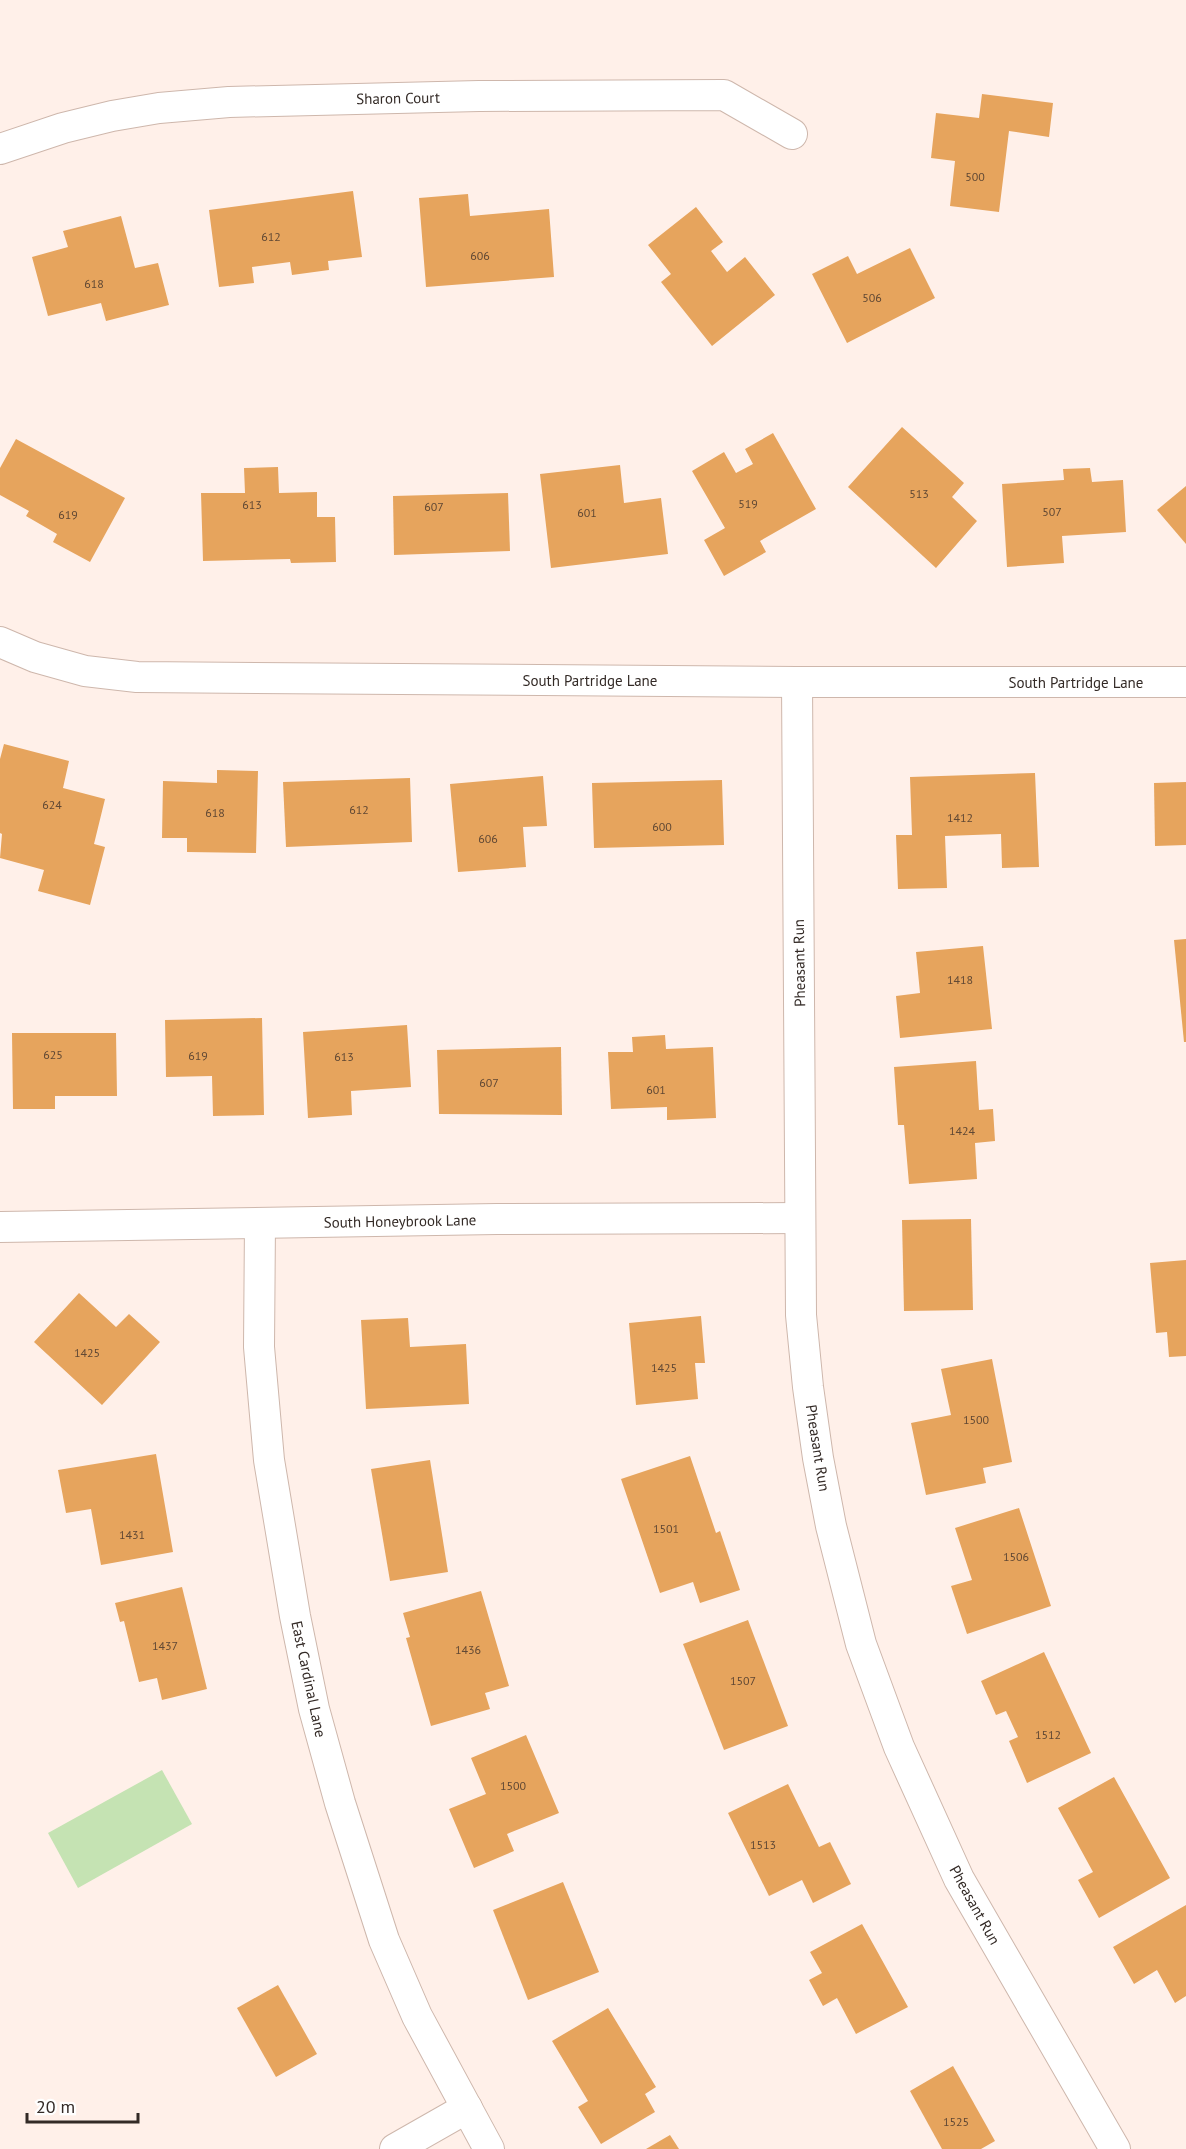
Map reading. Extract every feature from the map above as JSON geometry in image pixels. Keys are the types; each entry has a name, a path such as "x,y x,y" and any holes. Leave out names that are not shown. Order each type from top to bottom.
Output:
{"street":[{"name":"Sharon Court","path":"0,149 63,128 159,108 229,102 479,96 724,95 792,134"},
{"name":"South Partridge Lane","path":"0,642 35,657 85,671 137,677 797,682 1186,682"},
{"name":"Pheasant Run","path":"797,682 801,1315 811,1410 831,1526 861,1644 899,1747 959,1879 1115,2149"},
{"name":"South Honeybrook Lane","path":"0,1227 489,1219 800,1218"},
{"name":"East Cardinal Lane","path":"260,1223 259,1347 269,1460 295,1616 314,1709 340,1803 384,1940 417,2016 489,2149"},
{"path":"395,2149 467,2108"}],"green space":[{"path":"162,1770 192,1824 78,1888 48,1833"}],"building":[{"path":"982,94 1053,103 1049,137 1009,131 999,212 950,206 955,161 931,158 936,113 979,118"},
{"path":"353,191 362,257 328,261 329,270 292,275 290,262 252,267 254,283 219,287 209,210"},
{"path":"468,194 470,216 549,209 554,277 426,287 419,198"},
{"path":"696,207 723,242 711,251 727,272 745,257 775,295 712,346 661,282 671,274 648,245"},
{"path":"121,216 135,268 158,263 169,305 106,321 101,303 48,316 32,257 68,247 63,231"},
{"path":"910,248 935,298 847,343 812,274 848,256 857,274"},
{"path":"902,427 964,483 952,497 977,521 936,568 848,487"},
{"path":"773,433 816,509 760,541 766,552 724,576 704,540 725,528 692,471 724,452 736,473 753,464 745,449"},
{"path":"16,439 125,498 90,562 53,542 57,534 26,516 29,511 0,495 0,468"},
{"path":"620,465 624,503 661,498 668,554 551,568 540,474"},
{"path":"278,467 279,493 317,492 317,517 335,517 336,562 291,563 290,559 203,561 201,493 245,493 244,468"},
{"path":"1090,468 1092,482 1123,480 1126,532 1062,536 1064,563 1007,567 1002,484 1064,480 1063,469"},
{"path":"1186,486 1186,544 1157,510"},
{"path":"508,493 510,551 394,555 393,496"},
{"path":"4,744 69,761 63,788 105,799 94,844 105,847 90,905 38,891 44,870 0,858 2,834 0,833 0,759"},
{"path":"217,770 258,771 256,853 187,852 187,838 162,838 163,781 217,783"},
{"path":"1035,773 1039,867 1002,868 1001,834 945,836 947,888 898,889 896,835 912,835 910,777"},
{"path":"543,776 547,826 523,827 526,867 458,872 450,784"},
{"path":"410,778 412,842 286,847 283,782"},
{"path":"722,780 724,845 594,848 592,783"},
{"path":"1186,782 1186,845 1155,846 1154,783"},
{"path":"1186,939 1186,1042 1184,1042 1174,940"},
{"path":"983,946 992,1029 900,1038 896,996 920,993 916,952"},
{"path":"262,1018 264,1115 213,1116 212,1076 166,1077 165,1020"},
{"path":"407,1025 411,1087 351,1091 352,1115 308,1118 303,1032"},
{"path":"12,1033 116,1033 117,1096 55,1096 55,1109 13,1109"},
{"path":"665,1035 666,1049 713,1047 716,1118 667,1120 667,1107 611,1109 608,1052 633,1052 632,1037"},
{"path":"561,1047 562,1115 439,1114 437,1050"},
{"path":"976,1061 979,1110 993,1109 995,1141 975,1143 977,1179 909,1184 904,1125 898,1125 894,1067"},
{"path":"971,1219 973,1310 904,1311 902,1220"},
{"path":"1186,1260 1186,1356 1169,1357 1167,1332 1156,1333 1150,1263"},
{"path":"79,1293 116,1327 129,1314 160,1342 102,1405 34,1342"},
{"path":"701,1316 705,1363 695,1363 698,1399 636,1405 629,1323"},
{"path":"408,1318 410,1347 466,1344 469,1404 366,1409 361,1320"},
{"path":"992,1359 1012,1462 983,1468 986,1483 926,1495 911,1423 951,1415 941,1369"},
{"path":"156,1454 173,1552 101,1565 91,1509 66,1513 58,1470"},
{"path":"690,1456 716,1533 720,1531 740,1590 700,1603 693,1582 660,1593 621,1479"},
{"path":"430,1460 448,1572 390,1581 371,1469"},
{"path":"1019,1508 1051,1606 967,1634 951,1586 972,1580 955,1528"},
{"path":"182,1587 207,1689 162,1700 157,1678 139,1682 124,1621 120,1622 115,1603"},
{"path":"481,1591 509,1686 485,1693 490,1709 431,1726 406,1638 410,1637 403,1613"},
{"path":"748,1620 788,1726 724,1750 683,1644"},
{"path":"1044,1652 1091,1753 1027,1783 1009,1741 1018,1737 1006,1711 996,1715 981,1681"},
{"path":"526,1735 559,1813 507,1834 514,1851 474,1868 449,1809 486,1794 471,1758"},
{"path":"1114,1777 1170,1878 1099,1918 1078,1880 1093,1872 1058,1808"},
{"path":"788,1784 819,1847 830,1842 851,1884 813,1903 802,1880 769,1896 728,1813"},
{"path":"563,1882 599,1972 528,2000 493,1910"},
{"path":"1186,1905 1186,1996 1175,2003 1157,1970 1134,1984 1113,1947"},
{"path":"862,1924 908,2007 856,2034 837,1998 823,2006 809,1980 822,1973 810,1952"},
{"path":"278,1985 317,2054 276,2077 237,2008"},
{"path":"608,2008 656,2087 645,2094 655,2112 601,2144 578,2107 588,2101 552,2041"},
{"path":"953,2066 995,2141 981,2149 942,2149 910,2091"},
{"path":"670,2135 679,2149 646,2149"}]}
